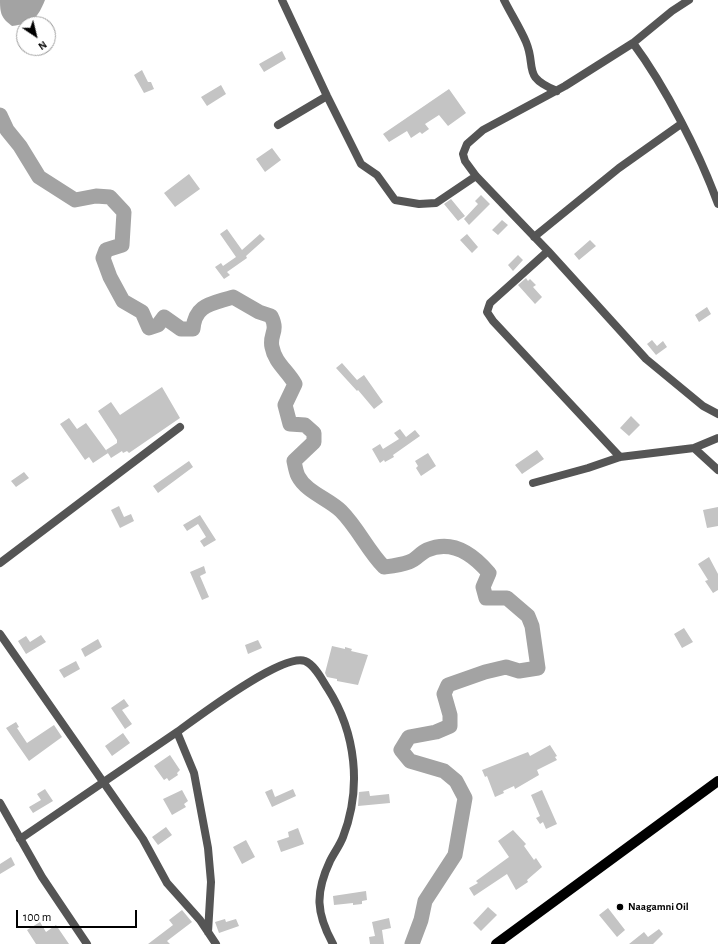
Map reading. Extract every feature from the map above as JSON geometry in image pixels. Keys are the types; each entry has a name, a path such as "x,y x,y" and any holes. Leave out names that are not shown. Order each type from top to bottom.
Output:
{"main road":[{"path":"496,944 718,781"}],"street":[{"path":"282,0 361,164 379,178 395,200 419,204 436,203 476,176"},
{"path":"504,0 526,42 533,74 542,84 557,91"},
{"path":"689,0 672,11 633,43 557,91 496,122 471,139 463,149 462,154 465,161 476,176 548,251 646,359 704,406 718,414"},
{"path":"633,43 642,55 681,124 718,204"},
{"path":"278,124 327,96"},
{"path":"534,237 619,168 681,124"},
{"path":"548,251 490,303 487,312 492,321 620,457"},
{"path":"0,563 180,427"},
{"path":"534,483 588,468 620,457 694,448 718,438"},
{"path":"694,448 718,470"},
{"path":"0,634 143,839 167,883 208,932 216,944"},
{"path":"20,839 255,679 296,660 305,661 315,669 336,702 351,744 356,776 349,819 343,838 324,875 319,901 321,918 333,944"},
{"path":"177,732 194,773 208,848 211,882 208,932"},
{"path":"0,803 42,877 87,944"}],"shaded area":[{"path":"0,0 45,0 37,16 16,16 16,25 12,26 5,20 0,8"}],"building":[{"path":"282,51 286,59 264,72 259,64"},
{"path":"142,70 148,82 151,82 154,89 144,93 134,75"},
{"path":"221,85 226,94 207,106 201,97"},
{"path":"449,89 466,113 448,126 439,115 425,124 429,129 422,134 420,132 411,138 407,131 389,142 383,134"},
{"path":"272,148 281,160 265,172 256,159"},
{"path":"189,174 200,189 175,207 164,193"},
{"path":"481,195 490,204 469,225 464,219 478,204 475,201"},
{"path":"451,199 465,216 458,221 444,204"},
{"path":"502,220 508,225 498,235 492,230"},
{"path":"227,229 242,250 260,234 265,239 246,256 247,258 227,272 230,275 224,279 215,267 221,263 223,266 236,257 220,234"},
{"path":"467,234 478,247 472,253 460,240"},
{"path":"590,240 596,246 579,260 574,254"},
{"path":"518,255 523,260 513,271 508,265"},
{"path":"526,278 528,281 530,279 536,285 533,287 542,297 535,304 518,285"},
{"path":"707,307 711,314 699,322 695,315"},
{"path":"652,340 657,346 663,341 667,347 656,355 647,344"},
{"path":"342,363 357,380 364,375 383,402 374,409 336,368"},
{"path":"162,387 180,418 129,453 127,451 123,453 122,451 111,458 106,450 117,443 117,440 98,411 111,402 120,415"},
{"path":"631,416 640,425 629,436 620,428"},
{"path":"69,418 77,429 86,423 108,453 93,463 89,457 85,460 60,424"},
{"path":"400,429 406,437 415,430 420,436 393,455 394,457 380,463 372,449 380,444 383,449 399,439 394,433"},
{"path":"537,450 544,459 522,474 515,465"},
{"path":"428,453 436,466 421,476 416,468 418,466 415,461"},
{"path":"189,461 193,467 158,493 153,486"},
{"path":"24,472 29,478 16,487 11,481"},
{"path":"119,506 124,517 131,514 134,521 120,528 111,510"},
{"path":"718,507 718,526 707,528 703,510"},
{"path":"200,515 216,540 204,547 200,541 206,537 198,524 187,531 183,525"},
{"path":"709,557 718,574 718,590 713,593 705,581 708,580 698,564"},
{"path":"204,566 206,573 200,576 209,597 202,600 190,572"},
{"path":"684,628 693,642 682,648 674,634"},
{"path":"41,635 46,642 26,654 18,641 26,636 30,642"},
{"path":"98,639 102,647 85,657 81,649"},
{"path":"258,640 262,648 248,654 245,645"},
{"path":"332,646 345,649 345,647 352,649 351,651 368,655 358,685 337,681 337,679 327,677 325,673"},
{"path":"76,661 80,669 64,678 59,670"},
{"path":"124,699 129,706 122,710 132,724 125,729 111,708"},
{"path":"16,722 19,727 17,728 27,743 54,725 62,737 29,761 6,728"},
{"path":"123,733 130,743 112,756 105,746"},
{"path":"550,745 557,756 555,757 557,760 537,770 539,775 515,789 514,786 503,791 504,793 495,797 487,776 485,777 482,770 528,752 530,756"},
{"path":"170,755 180,770 177,773 178,775 169,781 167,778 164,780 154,766"},
{"path":"45,789 53,801 33,813 29,807 41,800 37,794"},
{"path":"272,789 275,797 293,789 296,796 272,807 265,792"},
{"path":"182,790 188,801 184,804 186,807 172,815 163,799"},
{"path":"542,790 557,824 546,829 543,822 540,824 536,818 540,816 531,795"},
{"path":"369,791 370,796 389,794 390,803 358,806 359,792"},
{"path":"166,827 172,835 158,845 152,837"},
{"path":"298,828 304,844 281,852 277,841 289,837 288,832"},
{"path":"513,830 526,844 524,846 534,860 536,858 542,867 527,880 528,882 516,890 507,874 474,896 469,888 478,883 476,881 509,857 498,841"},
{"path":"246,840 255,857 242,864 233,847"},
{"path":"11,857 15,865 0,874 0,864"},
{"path":"366,891 367,900 362,901 362,904 353,905 353,903 334,905 333,896"},
{"path":"488,907 497,915 481,931 473,923"},
{"path":"608,908 625,930 617,937 599,915"},
{"path":"182,910 192,922 167,941 170,944 148,944 173,925 169,920"},
{"path":"389,918 391,928 382,930 384,944 370,944 369,937 375,936 372,922"},
{"path":"225,919 226,922 236,919 239,926 219,933 215,922"},
{"path":"40,922 46,932 56,925 69,944 36,944 27,930"},
{"path":"659,929 663,934 653,944 629,944 644,932 648,937"}],"waterway":[{"path":"0,115 7,130 20,146 39,177 75,200 96,196 110,197 124,212 122,245 106,250 103,258 110,277 123,301 142,312 149,328 158,325 164,317 181,329 193,329 194,321 197,314 201,310 206,306 233,297 259,312 271,316 274,326 271,343 274,353 278,362 295,384 285,405 290,424 305,425 314,433 314,442 294,461 298,476 306,487 341,511 384,567 409,562 425,551 436,547 453,547 469,554 489,573 483,587 486,598 507,598 528,616 532,626 538,668 519,671 506,667 485,672 448,685 444,694 450,715 450,726 436,732 409,737 401,750 410,761 444,771 456,781 465,798 455,855 425,901 421,920 412,944"}],"place":[{"name":"Naagamni Oil","path":"620,907"}]}
